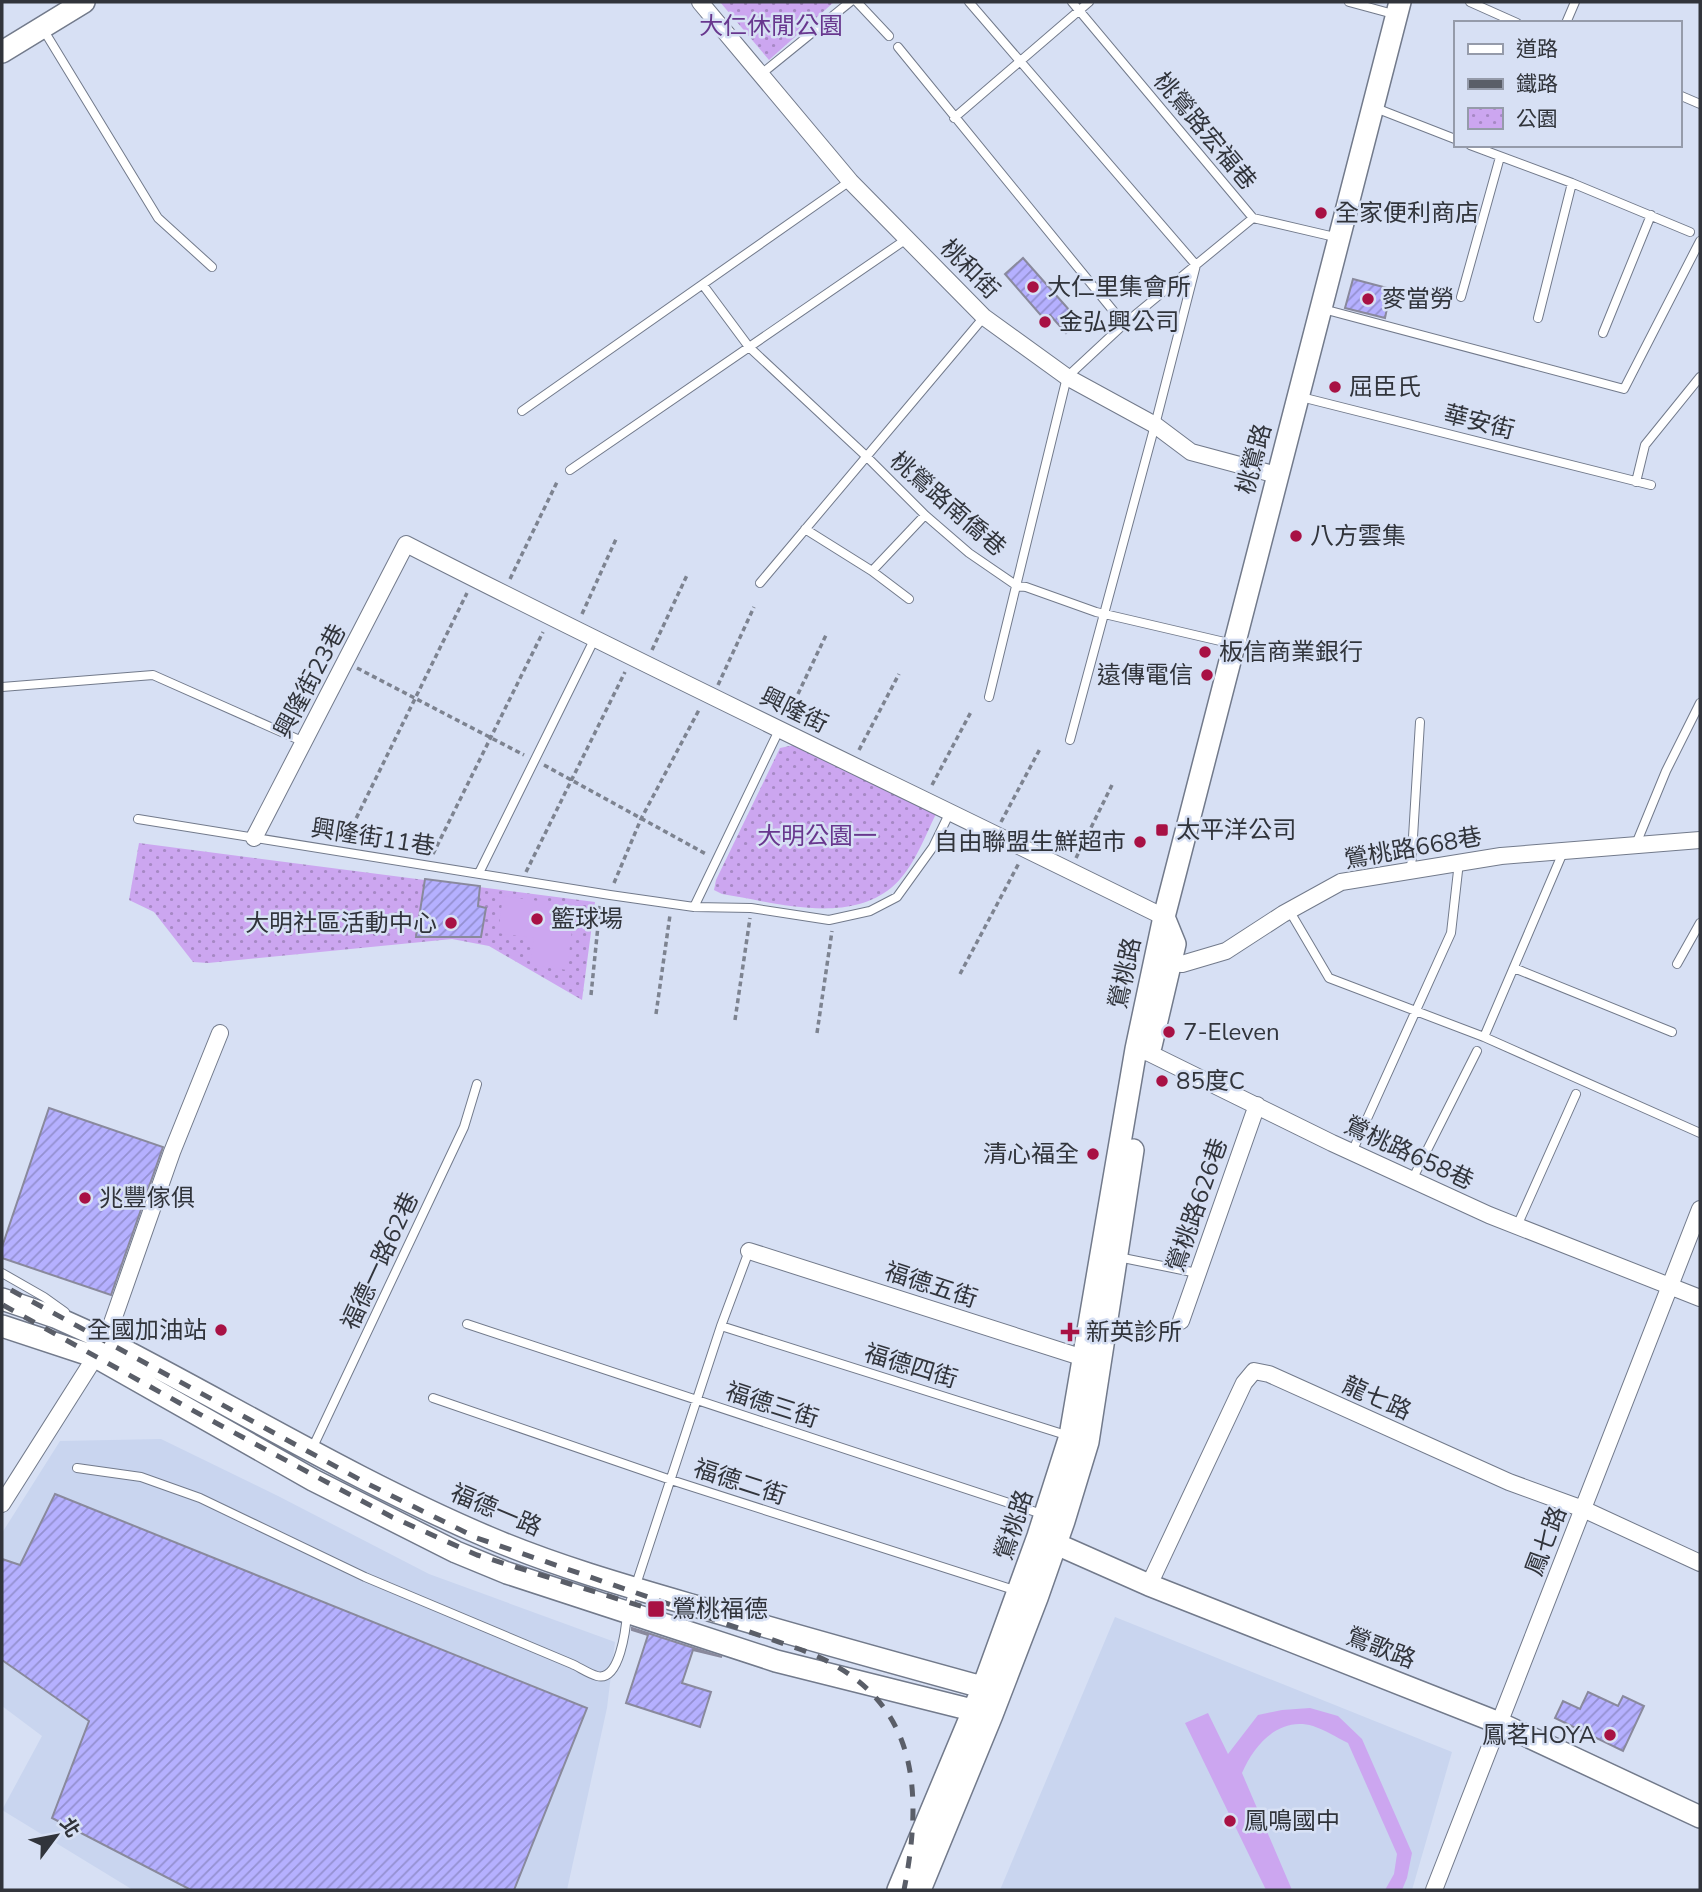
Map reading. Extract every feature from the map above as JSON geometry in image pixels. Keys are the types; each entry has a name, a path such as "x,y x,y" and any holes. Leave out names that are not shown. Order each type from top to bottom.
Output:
{"main road":[{"path":"2,52 84,2"},
{"name":"桃鶯路","path":"1164,917 1398,8"},
{"name":"鶯桃路","path":"920,1890 1028,1595 1079,1439 1142,1051 1162,963 1175,944 1164,917"},
{"name":"鶯桃路","path":"1091,1360 1116,1257 1142,1051"},
{"name":"福德一路","path":"2,1299 55,1317 313,1480 456,1552 508,1573 776,1661 983,1712"},
{"name":"福德一路","path":"2,1326 99,1344 186,1381 311,1452 489,1537 635,1588 992,1690"},
{"name":"鶯歌路","path":"1047,1540 1149,1585 1499,1723 1700,1817"},
{"name":"鶯桃路","path":"898,1890 983,1712"}],"street":[{"name":"桃和街","path":"700,2 850,181 985,317 1067,377 1156,425 1191,452 1277,475"},
{"name":"興隆街","path":"405,544 575,631 781,728 1164,917"},
{"name":"興隆街23巷","path":"254,838 405,544"},
{"name":"鶯桃路668巷","path":"1162,963 1182,964 1226,951 1289,910 1341,882 1460,862 1564,850 1700,840"},
{"path":"2,1504 99,1344 220,1033"},
{"name":"鶯桃路658巷","path":"1142,1051 1412,1180 1517,1226 1700,1298"},
{"name":"鶯桃路626巷","path":"1181,1321 1257,1105"},
{"name":"鳳七路","path":"1434,1890 1700,1209"},
{"name":"福德五街","path":"749,1251 1091,1360"},
{"name":"龍七路","path":"1149,1585 1244,1383 1254,1371 1269,1374 1509,1482 1583,1509 1700,1563"}],"lane":[{"path":"760,75 850,2"},
{"path":"857,2 889,36"},
{"path":"970,2 1196,265"},
{"name":"桃鶯路宏福巷","path":"1072,2 1253,218 1339,238"},
{"path":"954,118 1089,2"},
{"path":"1349,2 1398,8"},
{"path":"1470,2 1513,21"},
{"path":"1567,21 1575,2"},
{"path":"43,29 158,218 212,267"},
{"path":"898,47 1124,324"},
{"path":"1681,96 1700,104"},
{"path":"1373,107 1454,139"},
{"path":"1475,147 1572,183 1690,232"},
{"path":"1461,297 1500,157"},
{"path":"522,411 850,181"},
{"path":"1538,318 1572,183"},
{"path":"1603,332 1651,215"},
{"path":"989,697 1067,377 1124,324 1253,218"},
{"path":"570,470 908,238"},
{"path":"1321,308 1624,389 1700,241"},
{"path":"1070,740 1106,614 1196,265"},
{"name":"桃鶯路南僑巷","path":"703,285 749,346 925,515 969,553 1017,586 1106,614 1233,644"},
{"path":"760,583 985,317"},
{"path":"1636,482 1644,445 1700,377"},
{"name":"華安街","path":"1298,396 1651,485"},
{"path":"872,571 925,515"},
{"path":"805,529 872,571 909,599"},
{"path":"479,873 594,640"},
{"path":"2,687 153,675 304,742"},
{"path":"1636,844 1666,771 1700,703"},
{"path":"1411,870 1420,722"},
{"path":"694,906 781,728"},
{"name":"興隆街11巷","path":"138,819 606,894 694,906 751,908 829,920 870,911 897,897 933,847 950,811"},
{"path":"1484,1037 1564,850"},
{"path":"1352,1152 1451,933 1460,862"},
{"path":"1289,910 1329,978 1484,1037 1700,1133"},
{"path":"1676,964 1700,923"},
{"path":"1514,968 1672,1032"},
{"path":"1412,1180 1477,1051"},
{"name":"福德一路62巷","path":"311,1452 464,1127 477,1084"},
{"path":"1517,1226 1576,1094"},
{"path":"77,1468 141,1477 200,1498 365,1577 598,1677 612,1672 621,1649 627,1612 721,1326 749,1251"},
{"path":"1116,1257 1197,1273"},
{"path":"2,1273 44,1297 99,1344"},
{"name":"福德三街","path":"467,1324 1055,1518"},
{"name":"福德四街","path":"721,1326 1079,1439"},
{"name":"福德二街","path":"433,1398 671,1480 1028,1595"}],"path":[{"path":"503,594 558,480"},
{"path":"575,631 617,537"},
{"path":"522,880 638,661 688,573"},
{"path":"340,851 474,579"},
{"path":"591,995 606,894 641,819 710,695 754,607"},
{"path":"428,865 550,618"},
{"path":"781,728 827,633"},
{"path":"852,763 899,674"},
{"path":"924,799 972,710"},
{"path":"995,834 1041,747"},
{"path":"1070,870 1112,785"},
{"path":"960,974 1026,849"},
{"path":"656,1014 671,903"},
{"path":"736,1020 751,908"},
{"path":"817,1033 833,919"}],"shaded area":[{"path":"161,1439 429,1574 615,1642 607,1708 567,1890 133,1890 2,1810 42,1736 2,1706 2,1533 60,1441"},
{"name":"鳳鳴國中","path":"1115,1617 1452,1752 1412,1890 1000,1890"}],"green space":[{"name":"大仁休閒公園","path":"720,2 834,2 769,60"},
{"name":"大明公園一","path":"794,745 936,814 906,872 891,888 873,899 852,906 809,908 722,894 714,890 716,880 780,748"},
{"path":"139,843 595,902 582,1000 489,946 452,939 208,963 193,962 154,912 129,900"},
{"name":"籃球場","path":"503,896 575,906 567,970 530,965 534,938 498,933"},
{"path":"1310,1708 1338,1716 1362,1739 1412,1853 1402,1890 1385,1890 1394,1874 1397,1854 1348,1743 1313,1726 1289,1725 1269,1735 1253,1752 1242,1773 1292,1890 1266,1890 1185,1723 1208,1713 1228,1754 1258,1715"}],"building":[{"name":"大仁里集會所","path":"1023,258 1079,321 1066,333 1050,315 1045,320 1005,274"},
{"name":"麥當勞","path":"1353,279 1391,289 1385,318 1345,308"},
{"name":"大明社區活動中心","path":"425,879 480,886 478,906 486,908 481,937 416,937"},
{"name":"兆豐傢俱","path":"49,1108 163,1147 111,1295 2,1258 2,1247"},
{"path":"55,1494 587,1708 514,1890 191,1890 52,1818 89,1721 2,1660 2,1559 20,1565"},
{"path":"632,1628 722,1657 693,1650 682,1683 711,1692 700,1727 626,1703 648,1635"},
{"name":"鳳茗HOYA","path":"1588,1692 1618,1706 1623,1696 1644,1706 1623,1751 1555,1718 1563,1701 1580,1709"}],"railway":[{"path":"11,1290 368,1484 477,1538 802,1650 840,1668 869,1691 890,1717 904,1746 911,1778 913,1813 904,1890"},
{"path":"3,1305 392,1517 477,1555 650,1609"}],"place":[{"name":"全家便利商店","path":"1321,213"},
{"name":"大仁里集會所","path":"1033,287"},
{"name":"麥當勞","path":"1368,299"},
{"name":"金弘興公司","path":"1045,322"},
{"name":"屈臣氏","path":"1335,387"},
{"name":"八方雲集","path":"1296,536"},
{"name":"板信商業銀行","path":"1205,652"},
{"name":"遠傳電信","path":"1207,675"},
{"name":"太平洋公司","path":"1162,830"},
{"name":"自由聯盟生鮮超市","path":"1140,842"},
{"name":"籃球場","path":"537,919"},
{"name":"大明社區活動中心","path":"451,923"},
{"name":"7-Eleven","path":"1169,1032"},
{"name":"85度C","path":"1162,1081"},
{"name":"清心福全","path":"1093,1154"},
{"name":"兆豐傢俱","path":"85,1198"},
{"name":"全國加油站","path":"221,1330"},
{"name":"新英診所","path":"1070,1332"},
{"name":"鶯桃福德","path":"656,1609"},
{"name":"鳳茗HOYA","path":"1610,1735"},
{"name":"鳳鳴國中","path":"1230,1821"}]}
